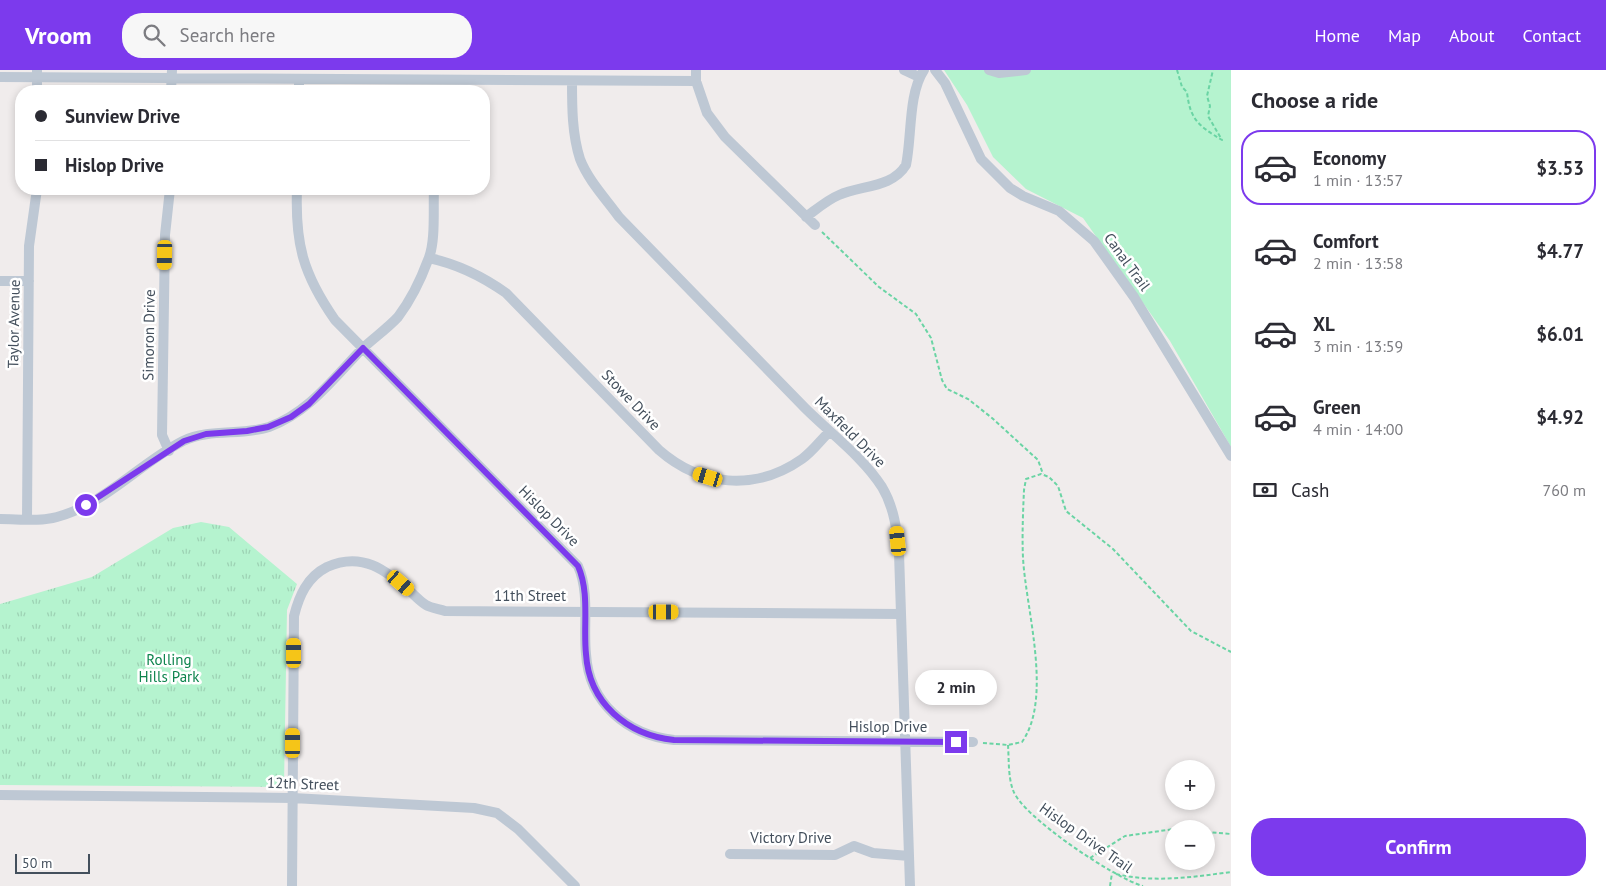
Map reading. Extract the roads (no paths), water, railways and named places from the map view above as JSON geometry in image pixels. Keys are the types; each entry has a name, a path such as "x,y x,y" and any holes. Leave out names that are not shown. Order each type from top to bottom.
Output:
{"street":[{"path":"806,217 841,194 889,181 900,175 906,165 910,148 914,97 922,74 904,70"},
{"name":"Canal Trail","path":"935,70 945,83 981,159 1010,188 1023,196 1059,210 1094,241 1134,296 1231,456"},
{"path":"989,70 999,73 1026,70"},
{"path":"0,77 37,74 172,74 299,79 638,82 696,75 707,113 725,137 815,226"},
{"path":"299,79 299,85"},
{"path":"436,80 436,85"},
{"name":"Maxfield Drive","path":"572,81 573,123 581,159 595,185 619,217 829,432 867,468 889,501 898,537 910,886"},
{"name":"Taylor Avenue","path":"27,519 29,246 35,195"},
{"name":"Simoron Drive","path":"169,195 165,235 162,435 169,451"},
{"name":"Hislop Drive","path":"297,195 299,243 305,266 316,293 335,320 578,566 584,587 586,655 591,680 604,703 624,724 659,739 674,740 973,742"},
{"path":"0,519 43,519 73,511 99,497 184,441 206,434 247,431 268,427 291,417 309,404 363,348 397,317 412,294 429,258 434,195"},
{"name":"Stowe Drive","path":"429,258 448,262 482,276 506,293 659,450 694,473 721,480 737,481 771,475 804,458 829,432"},
{"path":"0,281 29,281"},
{"name":"11th Street","path":"292,886 294,616 298,598 308,582 321,570 336,563 356,561 373,564 388,572 426,606 444,611 901,614"},
{"name":"12th Street","path":"0,795 293,798 474,808 497,813 518,829 576,886"},
{"name":"Victory Drive","path":"730,854 835,855 854,846 873,853 909,856"}],"park label":[{"name":"Rolling Hills Park","path":"169,668"}]}
